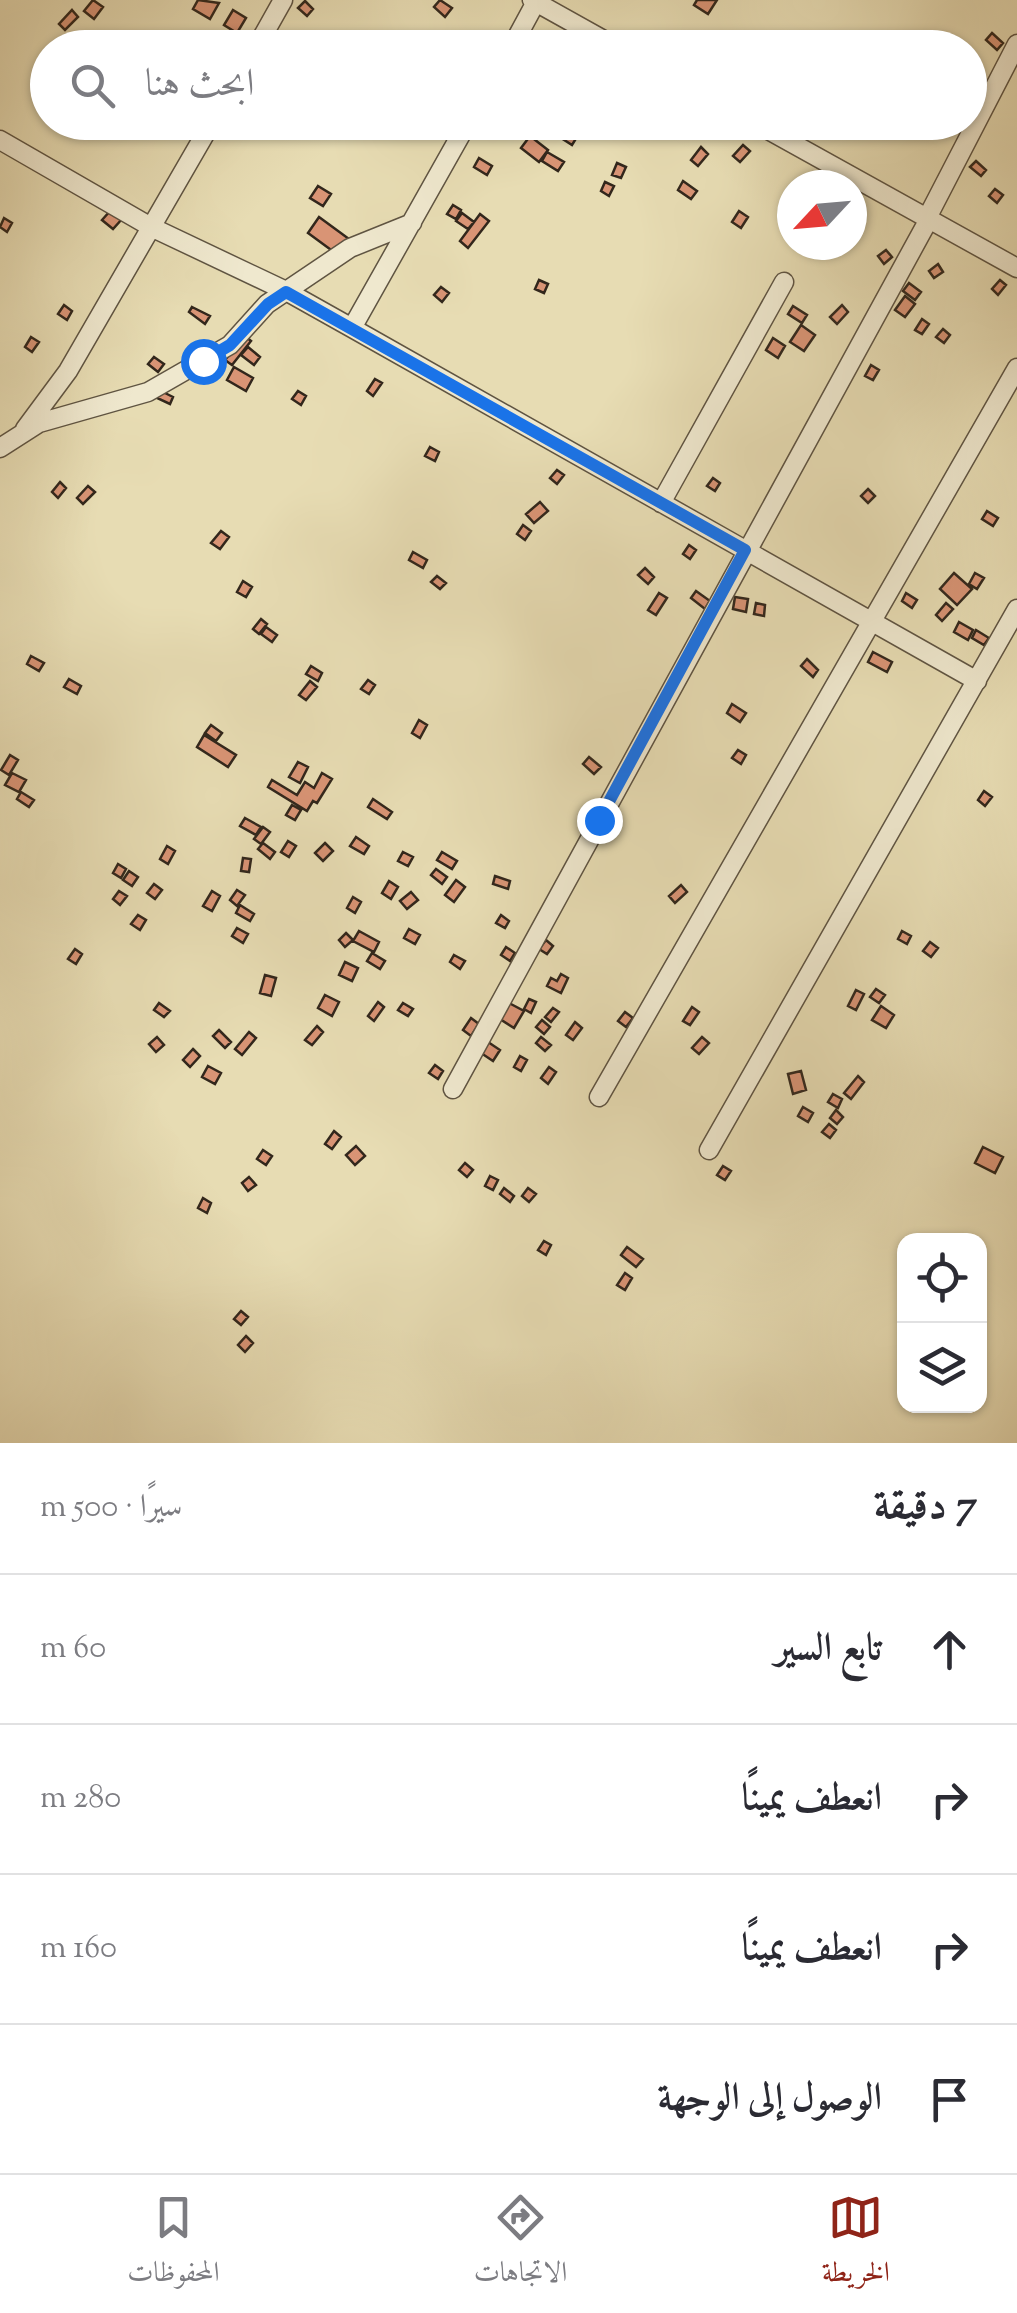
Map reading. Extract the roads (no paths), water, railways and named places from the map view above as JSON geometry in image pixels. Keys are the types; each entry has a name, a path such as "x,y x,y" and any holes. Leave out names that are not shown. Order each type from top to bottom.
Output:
{"street":[{"path":"266,30 283,0"},
{"path":"520,30 535,1 586,30"},
{"path":"987,103 1017,44"},
{"path":"0,140 152,227 352,328 977,682"},
{"path":"21,435 68,371 202,140"},
{"path":"352,328 458,140"},
{"path":"786,140 1017,268"},
{"path":"453,1089 968,140"},
{"path":"0,448 40,423 148,392 230,345 268,304 350,248 412,223"},
{"path":"661,503 784,282"},
{"path":"598,1097 1017,368"},
{"path":"709,1150 1017,610"}]}
